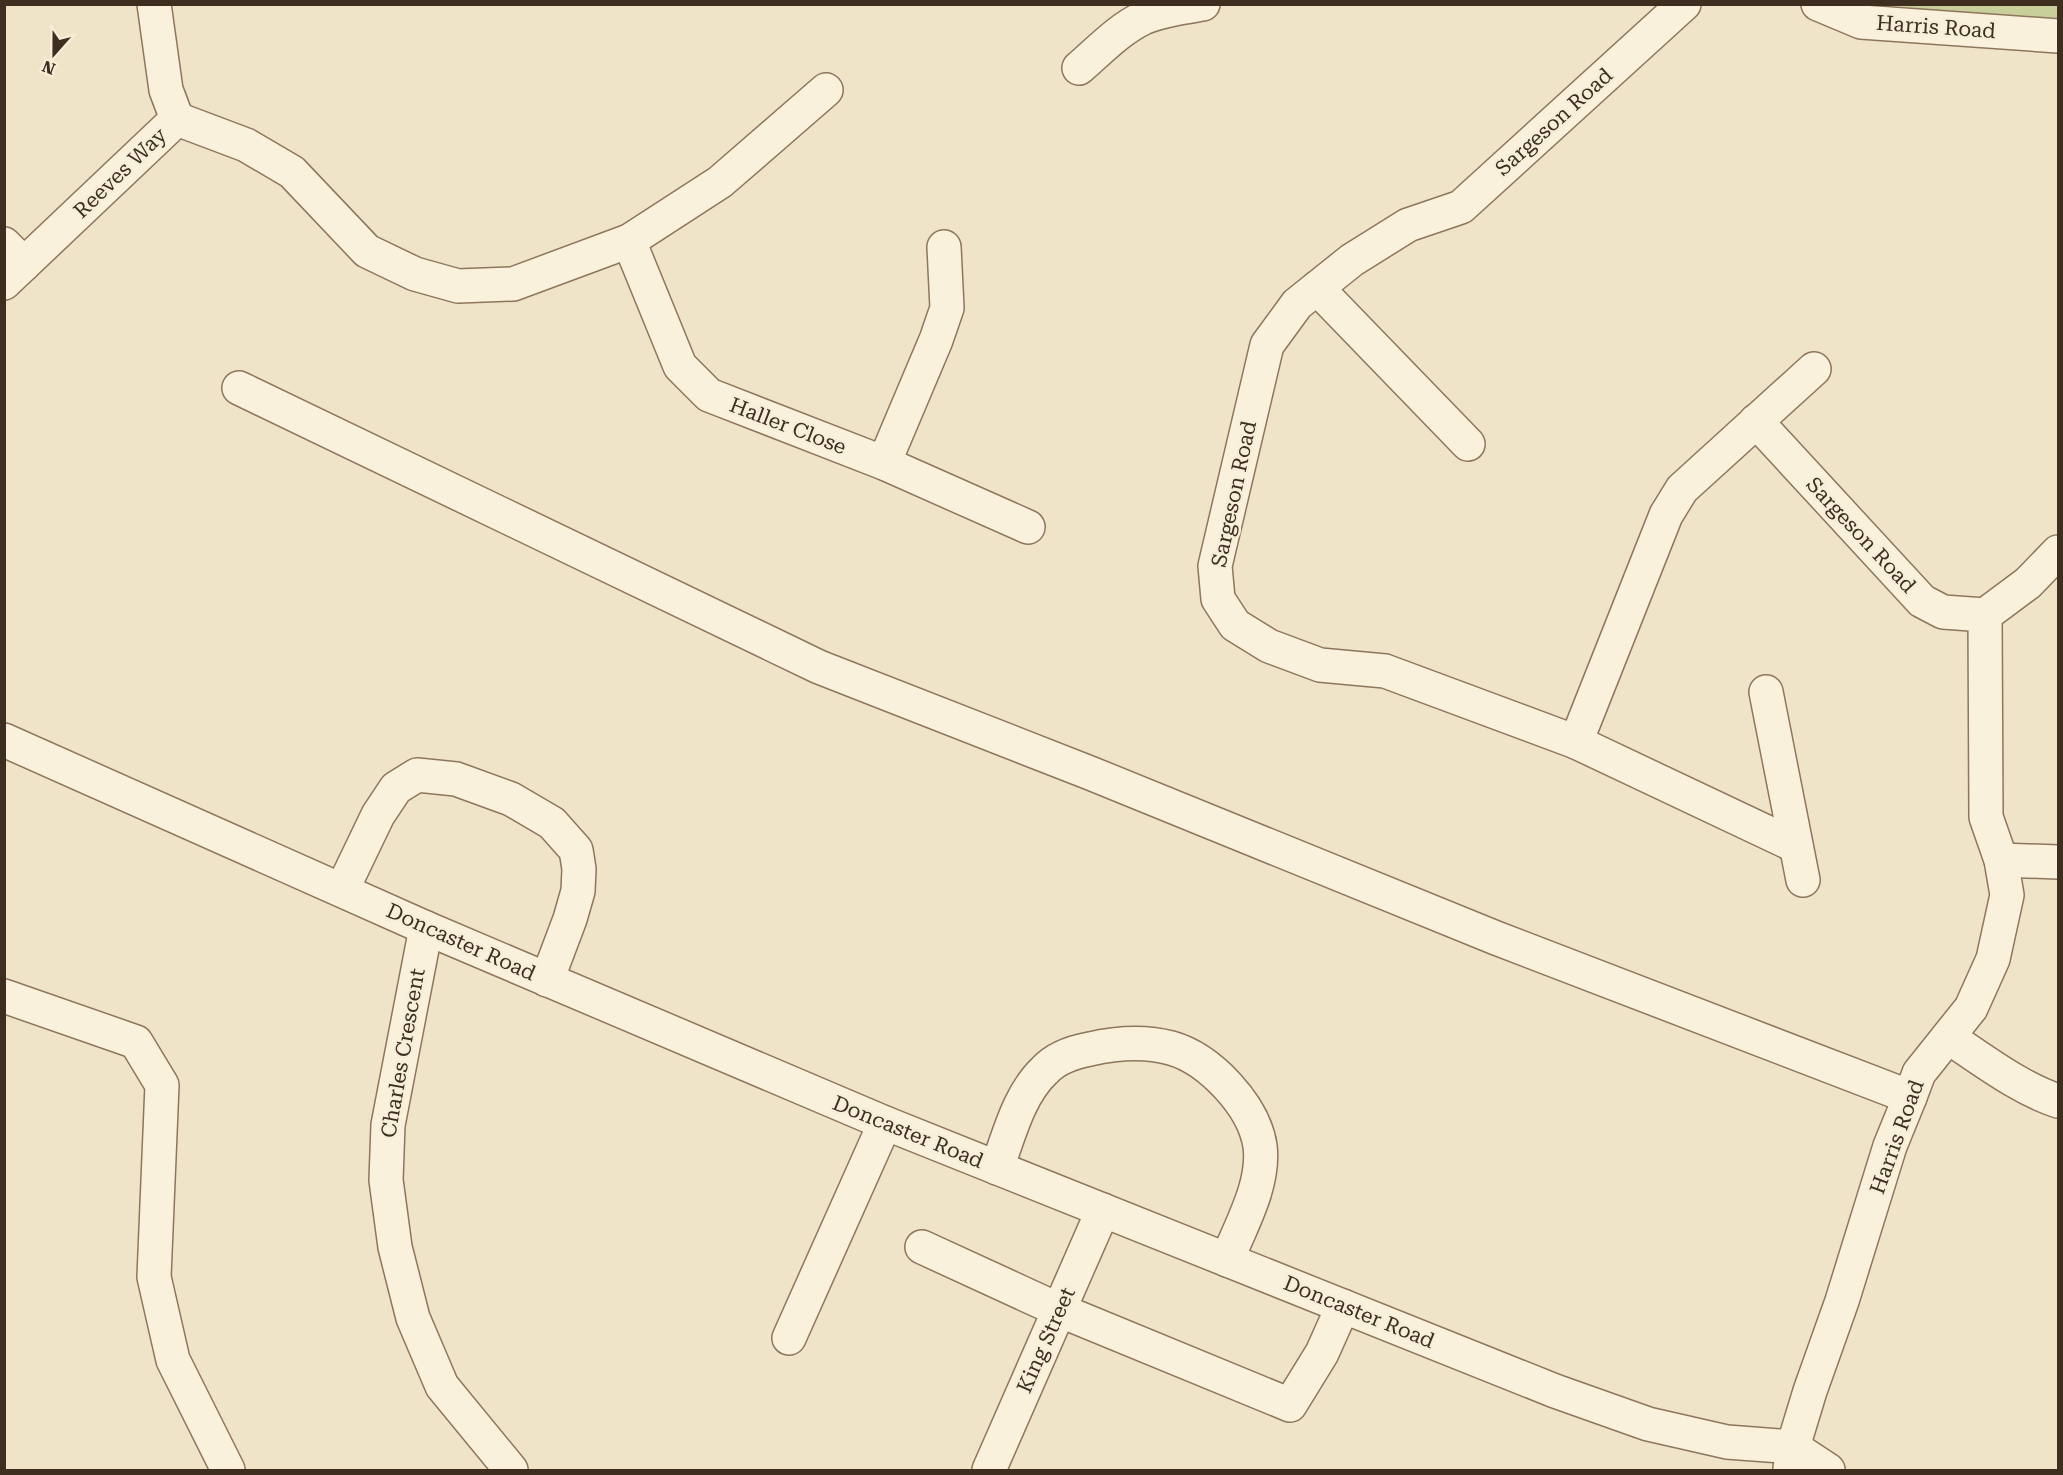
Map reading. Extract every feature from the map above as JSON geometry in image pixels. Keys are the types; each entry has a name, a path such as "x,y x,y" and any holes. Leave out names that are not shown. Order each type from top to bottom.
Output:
{"street":[{"name":"Reeves Way","path":"11,264 177,119 166,90 154,4"},
{"path":"1079,68 1121,31 1144,18 1150,10 1203,4"},
{"name":"Sargeson Road","path":"1684,4 1461,207 1408,225 1352,260 1297,304 1267,345 1215,566 1218,599 1235,624 1269,646 1320,665 1385,671 1576,742 1796,846"},
{"name":"Harris Road","path":"1818,4 1861,22 2058,36"},
{"path":"177,119 246,145 292,172 367,251 415,274 458,286 513,284 629,241 720,182 826,90"},
{"name":"Haller Close","path":"629,241 680,366 709,395 884,463 1028,527"},
{"path":"884,463 936,340 947,308 944,247"},
{"path":"1317,288 1468,444"},
{"path":"1576,742 1666,515 1682,489 1814,369"},
{"path":"239,387 819,667 1090,773 1496,938 1910,1096"},
{"name":"Sargeson Road","path":"1756,421 1922,601 1943,612 1985,615"},
{"path":"1985,615 2028,583 2058,552"},
{"name":"Harris Road","path":"1791,1459 1890,1146 1919,1073 1971,1008 1993,959 2007,895 2001,860 1986,817 1985,615"},
{"path":"1766,692 1803,880"},
{"name":"Doncaster Road","path":"4,740 546,980 997,1168 1555,1391 1648,1424 1727,1442 1828,1470"},
{"path":"342,890 378,815 396,788 417,776 456,779 511,799 552,822 576,850 579,869 578,891 570,919 546,980"},
{"path":"2001,860 2058,862"},
{"name":"Charles Crescent","path":"426,928 388,1125 386,1180 395,1247 413,1318 442,1386 511,1470"},
{"path":"4,996 136,1042 162,1085 154,1277 173,1360 228,1470"},
{"path":"1948,1037 2011,1078 2058,1101"},
{"path":"997,1168 1022,1104 1034,1081 1047,1067 1079,1051 1101,1046 1143,1044 1173,1048 1200,1062 1221,1079 1250,1117 1260,1145 1260,1168 1252,1198 1227,1260"},
{"path":"789,1338 885,1123"},
{"name":"King Street","path":"989,1470 1103,1210"},
{"path":"922,1247 1059,1310 1290,1405 1322,1353 1343,1306"}],"green space":[{"path":"1890,5 2058,5 2058,20 1971,15"}]}
